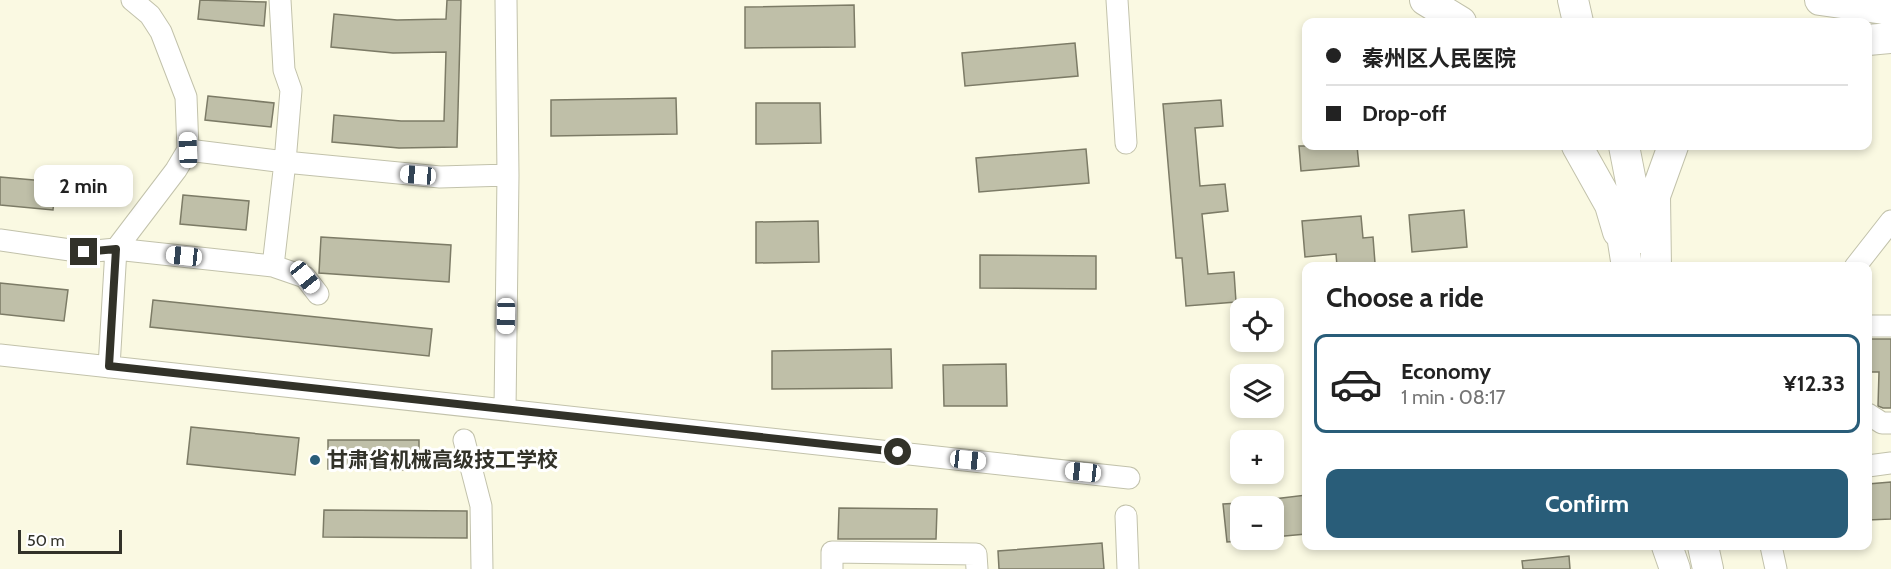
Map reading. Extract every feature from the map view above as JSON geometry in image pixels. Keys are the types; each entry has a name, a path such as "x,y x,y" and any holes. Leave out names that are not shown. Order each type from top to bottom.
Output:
{"highway":[{"path":"1425,0 1454,18"},
{"path":"1573,0 1577,18"},
{"path":"1594,0 1597,18"},
{"path":"1820,0 1891,10"},
{"path":"1872,40 1891,38"},
{"path":"1579,150 1610,205 1634,262"},
{"path":"1607,150 1634,262"},
{"path":"1624,150 1634,262"},
{"path":"1656,262 1655,196 1672,150"},
{"path":"1668,550 1675,569"},
{"path":"1704,550 1707,569"}],"street":[{"path":"273,266 291,90 284,70 280,0"},
{"path":"505,410 508,175 506,0"},
{"path":"1117,0 1126,143"},
{"path":"109,366 116,249 176,170 188,150 186,97 161,32 139,2"},
{"path":"188,150 440,177 508,175"},
{"path":"1859,262 1891,221"},
{"path":"0,240 84,252 116,249 273,266 305,277 318,294"},
{"path":"1872,326 1891,326"},
{"path":"0,355 1129,477"},
{"path":"1872,417 1882,423 1891,423"},
{"path":"464,440 481,506 482,569"},
{"path":"1872,465 1891,463"},
{"path":"1126,516 1128,569"},
{"path":"1772,550 1776,569"},
{"path":"832,569 832,552 881,561 976,554 977,569"}],"building":[{"path":"200,0 266,2 264,26 198,19"},
{"path":"447,0 461,0 457,147 399,148 332,142 334,115 401,121 444,121 446,52 393,53 331,47 334,14 397,20 446,19"},
{"path":"854,5 855,47 745,48 745,7"},
{"path":"1075,43 1078,76 965,86 962,53"},
{"path":"208,96 274,103 271,127 205,120"},
{"path":"676,98 677,134 551,136 551,100"},
{"path":"1221,100 1223,126 1195,128 1200,186 1225,184 1228,211 1202,214 1208,274 1234,272 1236,298 1230,298 1230,302 1186,306 1182,258 1176,258 1163,104"},
{"path":"756,103 820,103 821,143 756,144"},
{"path":"1299,146 1302,146 1302,150 1357,150 1359,166 1301,171"},
{"path":"1086,149 1089,183 979,192 976,158"},
{"path":"0,177 56,182 53,210 0,205"},
{"path":"183,195 249,201 246,230 180,224"},
{"path":"1464,210 1467,247 1412,252 1409,215"},
{"path":"1361,216 1363,238 1373,237 1375,262 1337,262 1336,254 1305,257 1302,221"},
{"path":"818,221 819,262 756,263 756,222"},
{"path":"321,237 451,245 449,282 319,273"},
{"path":"980,255 1096,256 1096,289 980,288"},
{"path":"0,283 68,290 64,321 0,314"},
{"path":"153,300 432,329 429,356 150,327"},
{"path":"1872,339 1891,339 1891,408 1878,406 1879,372 1872,372"},
{"path":"891,349 892,388 772,389 772,351"},
{"path":"1006,364 1007,406 944,406 943,365"},
{"path":"191,427 299,438 295,475 187,464"},
{"path":"328,440 419,440 419,470 328,469"},
{"path":"1891,482 1891,519 1872,520 1872,484"},
{"path":"1302,496 1302,534 1284,536 1284,498"},
{"path":"1223,504 1230,504 1230,542 1227,542"},
{"path":"839,508 937,509 936,539 838,539"},
{"path":"324,510 467,511 467,538 323,537"},
{"path":"1102,543 1104,569 999,569 998,551"},
{"path":"1569,556 1570,569 1523,569 1522,561"}],"place":[{"name":"甘肃省机械高级技工学校","path":"315,460"}],"route":[{"path":"84,252 116,249 109,366 898,452"}]}
